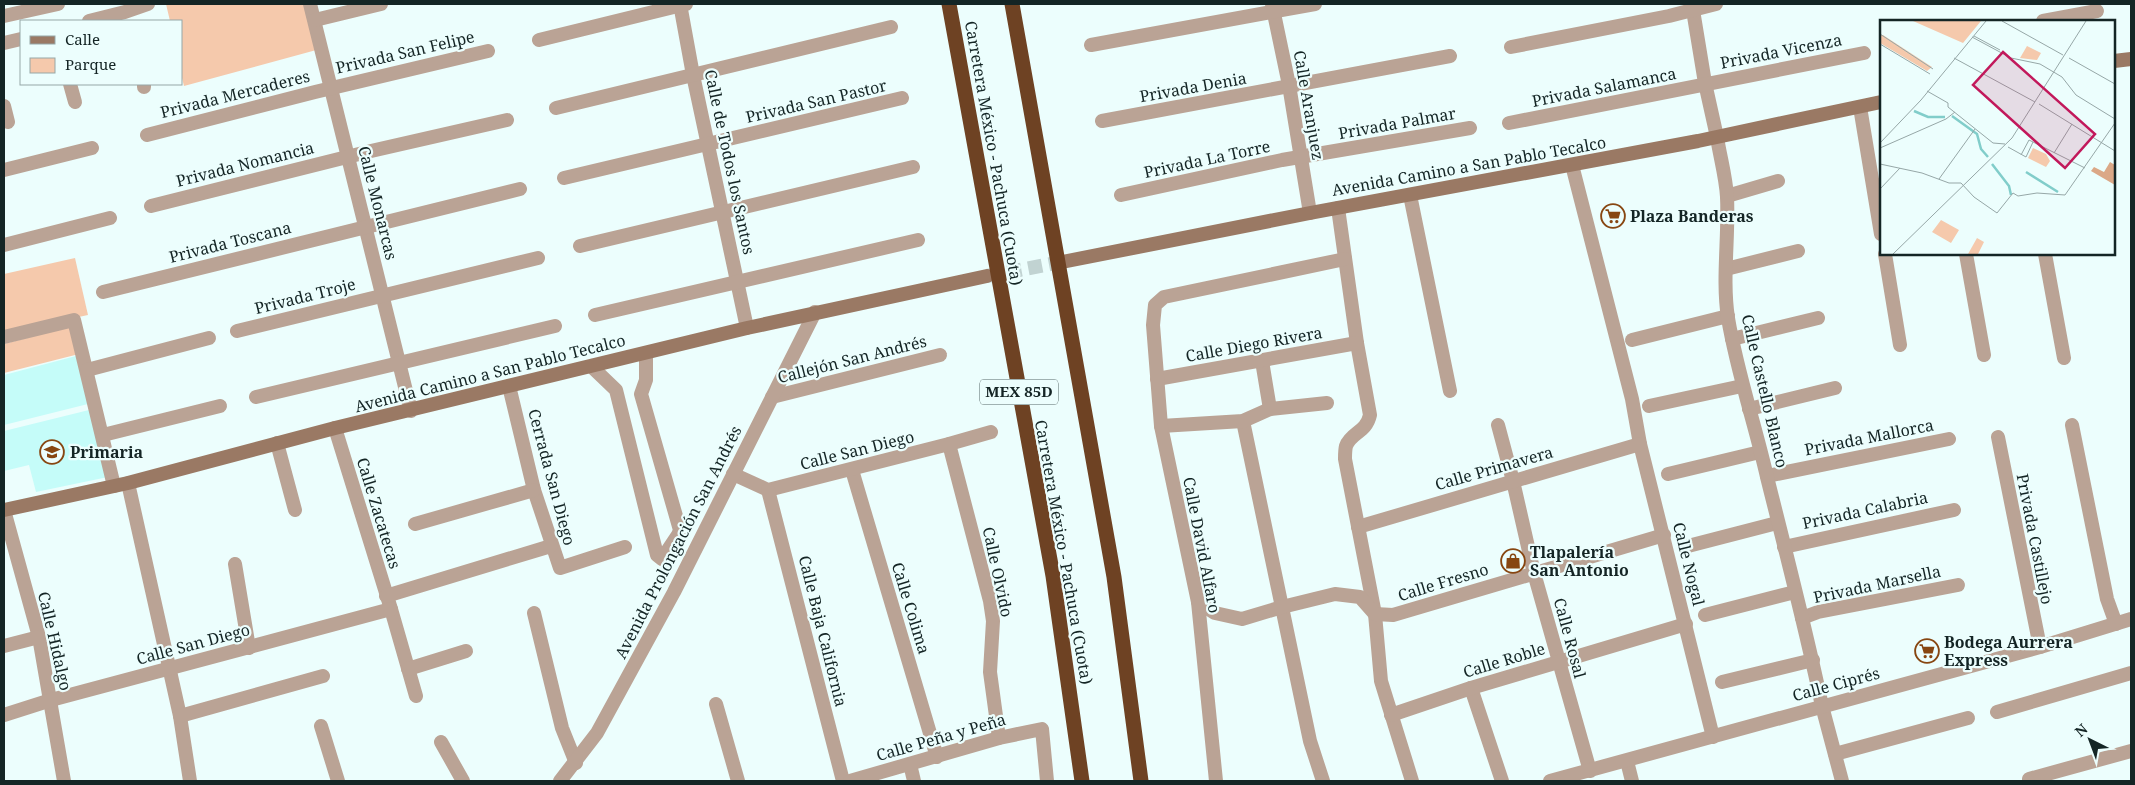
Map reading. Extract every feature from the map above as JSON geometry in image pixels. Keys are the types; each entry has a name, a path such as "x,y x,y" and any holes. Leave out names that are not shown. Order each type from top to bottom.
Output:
{"highway":[{"name":"Carretera México - Pachuca (Cuota)","path":"949,4 1053,576 1082,781"},
{"name":"MEX 85D","path":"1012,4 1114,577 1141,781"}],"main road":[{"path":"2115,62 2131,59"},
{"name":"Avenida Camino a San Pablo Tecalco","path":"1062,262 1310,213 1717,137 1880,102"},
{"name":"Avenida Camino a San Pablo Tecalco","path":"4,510 121,485 335,428 747,328 987,276"}],"street":[{"path":"4,16 53,4"},
{"path":"98,20 127,17 148,4"},
{"name":"Calle Monarcas","path":"310,4 411,410"},
{"path":"315,20 381,4"},
{"path":"539,40 682,4"},
{"name":"Calle de Todos los Santos","path":"682,4 693,75 747,328"},
{"path":"1091,45 1272,8 1315,4"},
{"path":"1511,47 1669,16 1692,6 1716,4"},
{"name":"Calle Castello Blanco","path":"1692,6 1727,196 1726,269 1728,316 1732,339 1742,386 1767,476 1777,523 1842,781"},
{"name":"Calle Aranjuez","path":"1272,8 1289,85 1310,213"},
{"path":"2049,20 2097,12"},
{"path":"556,108 891,28"},
{"path":"4,43 20,39"},
{"name":"Privada San Felipe","path":"331,88 488,50"},
{"name":"Privada Vicenza","path":"1705,83 1864,53"},
{"name":"Privada Denia","path":"1102,121 1450,56"},
{"name":"Privada Salamanca","path":"1509,123 1684,89 1705,83"},
{"path":"70,85 75,102"},
{"name":"Privada Mercaderes","path":"146,135 331,88"},
{"name":"Privada San Pastor","path":"564,178 902,98"},
{"path":"4,106 8,122"},
{"path":"1860,107 1880,228"},
{"name":"Privada Nomancia","path":"151,206 348,156 507,120"},
{"name":"Privada Palmar","path":"1300,157 1470,128"},
{"path":"4,170 92,148"},
{"name":"Privada La Torre","path":"1122,195 1300,157"},
{"name":"Calle Nogal","path":"1572,165 1632,399 1640,444 1713,737"},
{"path":"580,246 722,214 913,167"},
{"path":"1727,196 1778,181"},
{"name":"Privada Toscana","path":"104,292 520,189"},
{"path":"1410,195 1450,391"},
{"path":"1338,208 1357,343 1370,415 1368,424 1362,431 1352,437 1346,446 1345,458 1375,614 1380,681 1412,781"},
{"path":"4,245 110,218"},
{"path":"596,315 918,240"},
{"path":"1726,269 1798,251"},
{"path":"1885,255 1900,345"},
{"path":"1966,255 1984,355"},
{"path":"2045,255 2064,358"},
{"name":"Privada Troje","path":"237,331 538,258"},
{"name":"Calle David Alfaro","path":"1215,777 1198,602 1161,426 1153,325 1155,305 1164,297 1345,259"},
{"name":"Avenida Prolongación San Andrés","path":"560,781 598,733 674,592 815,312"},
{"path":"1632,340 1728,316"},
{"path":"1732,339 1818,318"},
{"path":"4,337 74,320 103,435 121,485 169,668 180,716 190,781"},
{"path":"256,397 555,326"},
{"path":"87,370 209,338"},
{"name":"Calle Diego Rivera","path":"1157,379 1357,343"},
{"path":"592,366 616,390 656,555 660,559 664,557 680,530 641,394 646,380 646,353"},
{"name":"Callejón San Andrés","path":"772,397 940,355"},
{"path":"1262,361 1270,409"},
{"name":"Cerrada San Diego","path":"509,386 534,490 560,568 625,547"},
{"path":"1649,406 1742,386"},
{"path":"1749,409 1835,388"},
{"path":"616,390 641,394"},
{"path":"1161,426 1243,421 1270,409 1327,403"},
{"path":"103,435 220,406"},
{"path":"1243,421 1310,741 1323,781"},
{"name":"Calle Rosal","path":"1498,425 1514,481 1534,573 1590,771"},
{"path":"2072,425 2107,599 2116,624"},
{"name":"Calle Zacatecas","path":"335,428 416,696"},
{"name":"Calle San Diego","path":"768,490 852,470 991,432"},
{"name":"Privada Castillejo","path":"1998,437 2040,647"},
{"name":"Privada Mallorca","path":"1767,476 1949,439"},
{"path":"277,443 295,510"},
{"name":"Calle Olvido","path":"949,444 990,601 993,621 990,672 999,738"},
{"name":"Calle Primavera","path":"1358,527 1640,444"},
{"path":"1668,474 1760,452"},
{"name":"Calle Colima","path":"852,470 938,757"},
{"path":"733,474 768,490"},
{"path":"415,524 534,490"},
{"name":"Calle Baja California","path":"768,490 843,781"},
{"name":"Calle Hidalgo","path":"4,510 39,637 64,781"},
{"name":"Privada Calabria","path":"1784,547 1954,510"},
{"path":"1688,546 1777,523"},
{"name":"Calle Fresno","path":"1375,614 1392,615 1664,535"},
{"name":"Calle San Diego","path":"4,715 51,700 249,648 552,546"},
{"path":"235,564 249,648"},
{"name":"Privada Marsella","path":"1802,618 1818,612 1958,585"},
{"path":"1705,615 1795,592"},
{"path":"1198,602 1215,613 1242,619 1335,594 1360,598 1375,614"},
{"path":"534,613 562,728 576,763"},
{"name":"Calle Ciprés","path":"1550,781 2040,647 2131,619"},
{"name":"Calle Roble","path":"1391,715 1471,688 1686,624"},
{"path":"4,646 39,637"},
{"path":"408,669 466,651"},
{"path":"1722,682 1813,660"},
{"path":"1997,712 2131,673"},
{"path":"180,716 323,676"},
{"path":"1471,688 1502,781"},
{"path":"716,704 738,781"},
{"path":"1835,754 1968,718"},
{"path":"321,726 338,781"},
{"name":"Calle Peña y Peña","path":"850,781 999,738 1042,729 1047,781"},
{"path":"441,742 463,781"},
{"path":"2029,779 2131,751"},
{"path":"1627,761 1632,781"},
{"path":"910,764 914,781"}],"shaded area":[{"path":"76,356 88,404 4,425 4,375"},
{"name":"Primaria","path":"89,410 108,477 36,492 29,465 4,471 4,431"}],"green space":[{"path":"166,4 309,4 320,49 184,86 182,78 182,20 170,20"},
{"path":"75,258 88,315 4,333 4,274"},
{"path":"72,326 79,354 4,373 4,344"}],"tunnel":[{"path":"987,276 1062,262"}],"place":[{"name":"Plaza Banderas","path":"1613,216"},
{"name":"Primaria","path":"52,452"},
{"name":"Tlapalería San Antonio","path":"1513,561"},
{"name":"Bodega Aurrera Express","path":"1927,651"}]}
